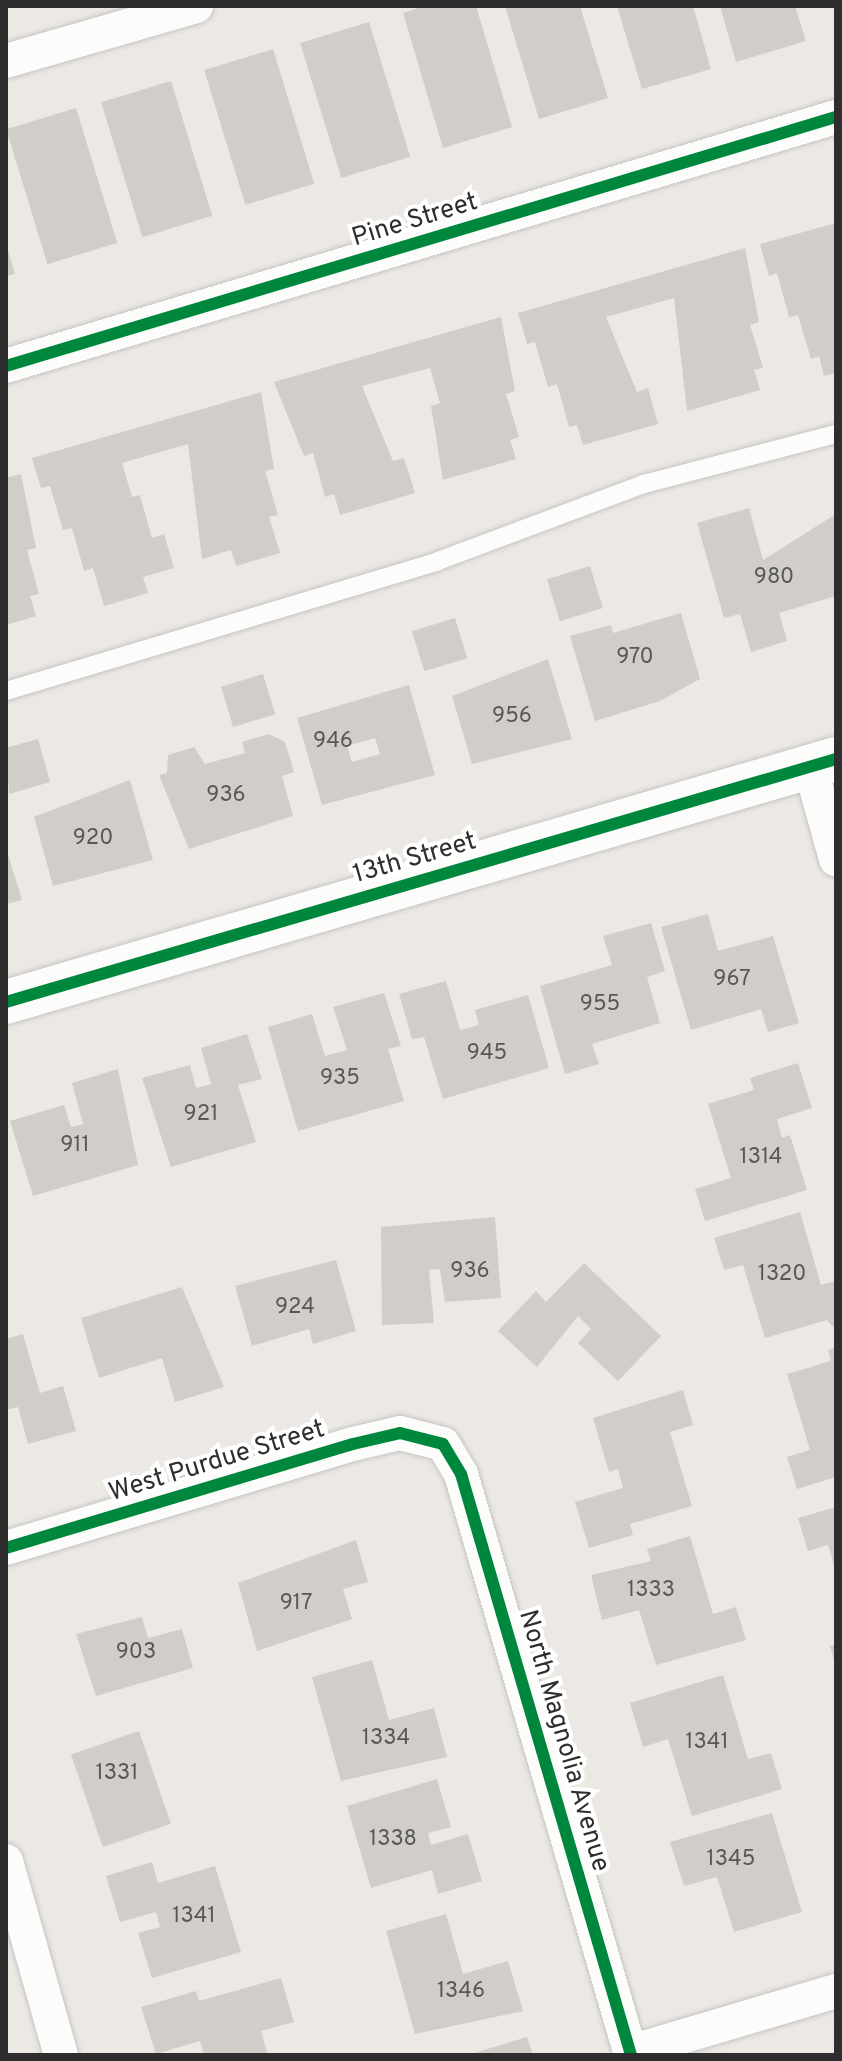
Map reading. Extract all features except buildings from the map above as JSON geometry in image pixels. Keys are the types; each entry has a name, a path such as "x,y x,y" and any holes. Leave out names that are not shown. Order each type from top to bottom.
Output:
{"street":[{"path":"6,61 196,6"},
{"name":"Pine Street","path":"6,366 836,117"},
{"path":"823,763 836,859"},
{"name":"13th Street","path":"6,1002 823,763"},
{"name":"West Purdue Street","path":"6,1548 353,1444 400,1433 443,1444"},
{"name":"North Magnolia Avenue","path":"443,1444 461,1474 631,2054"},
{"path":"6,1861 61,2055"},
{"path":"631,2054 836,1991"}],"lane":[{"path":"6,691 438,561 644,484 836,434"}],"cycle path":[{"path":"6,366 836,117"},
{"path":"6,1002 836,759"},
{"path":"6,1548 353,1444 400,1433 443,1444 461,1474 631,2055"}]}
